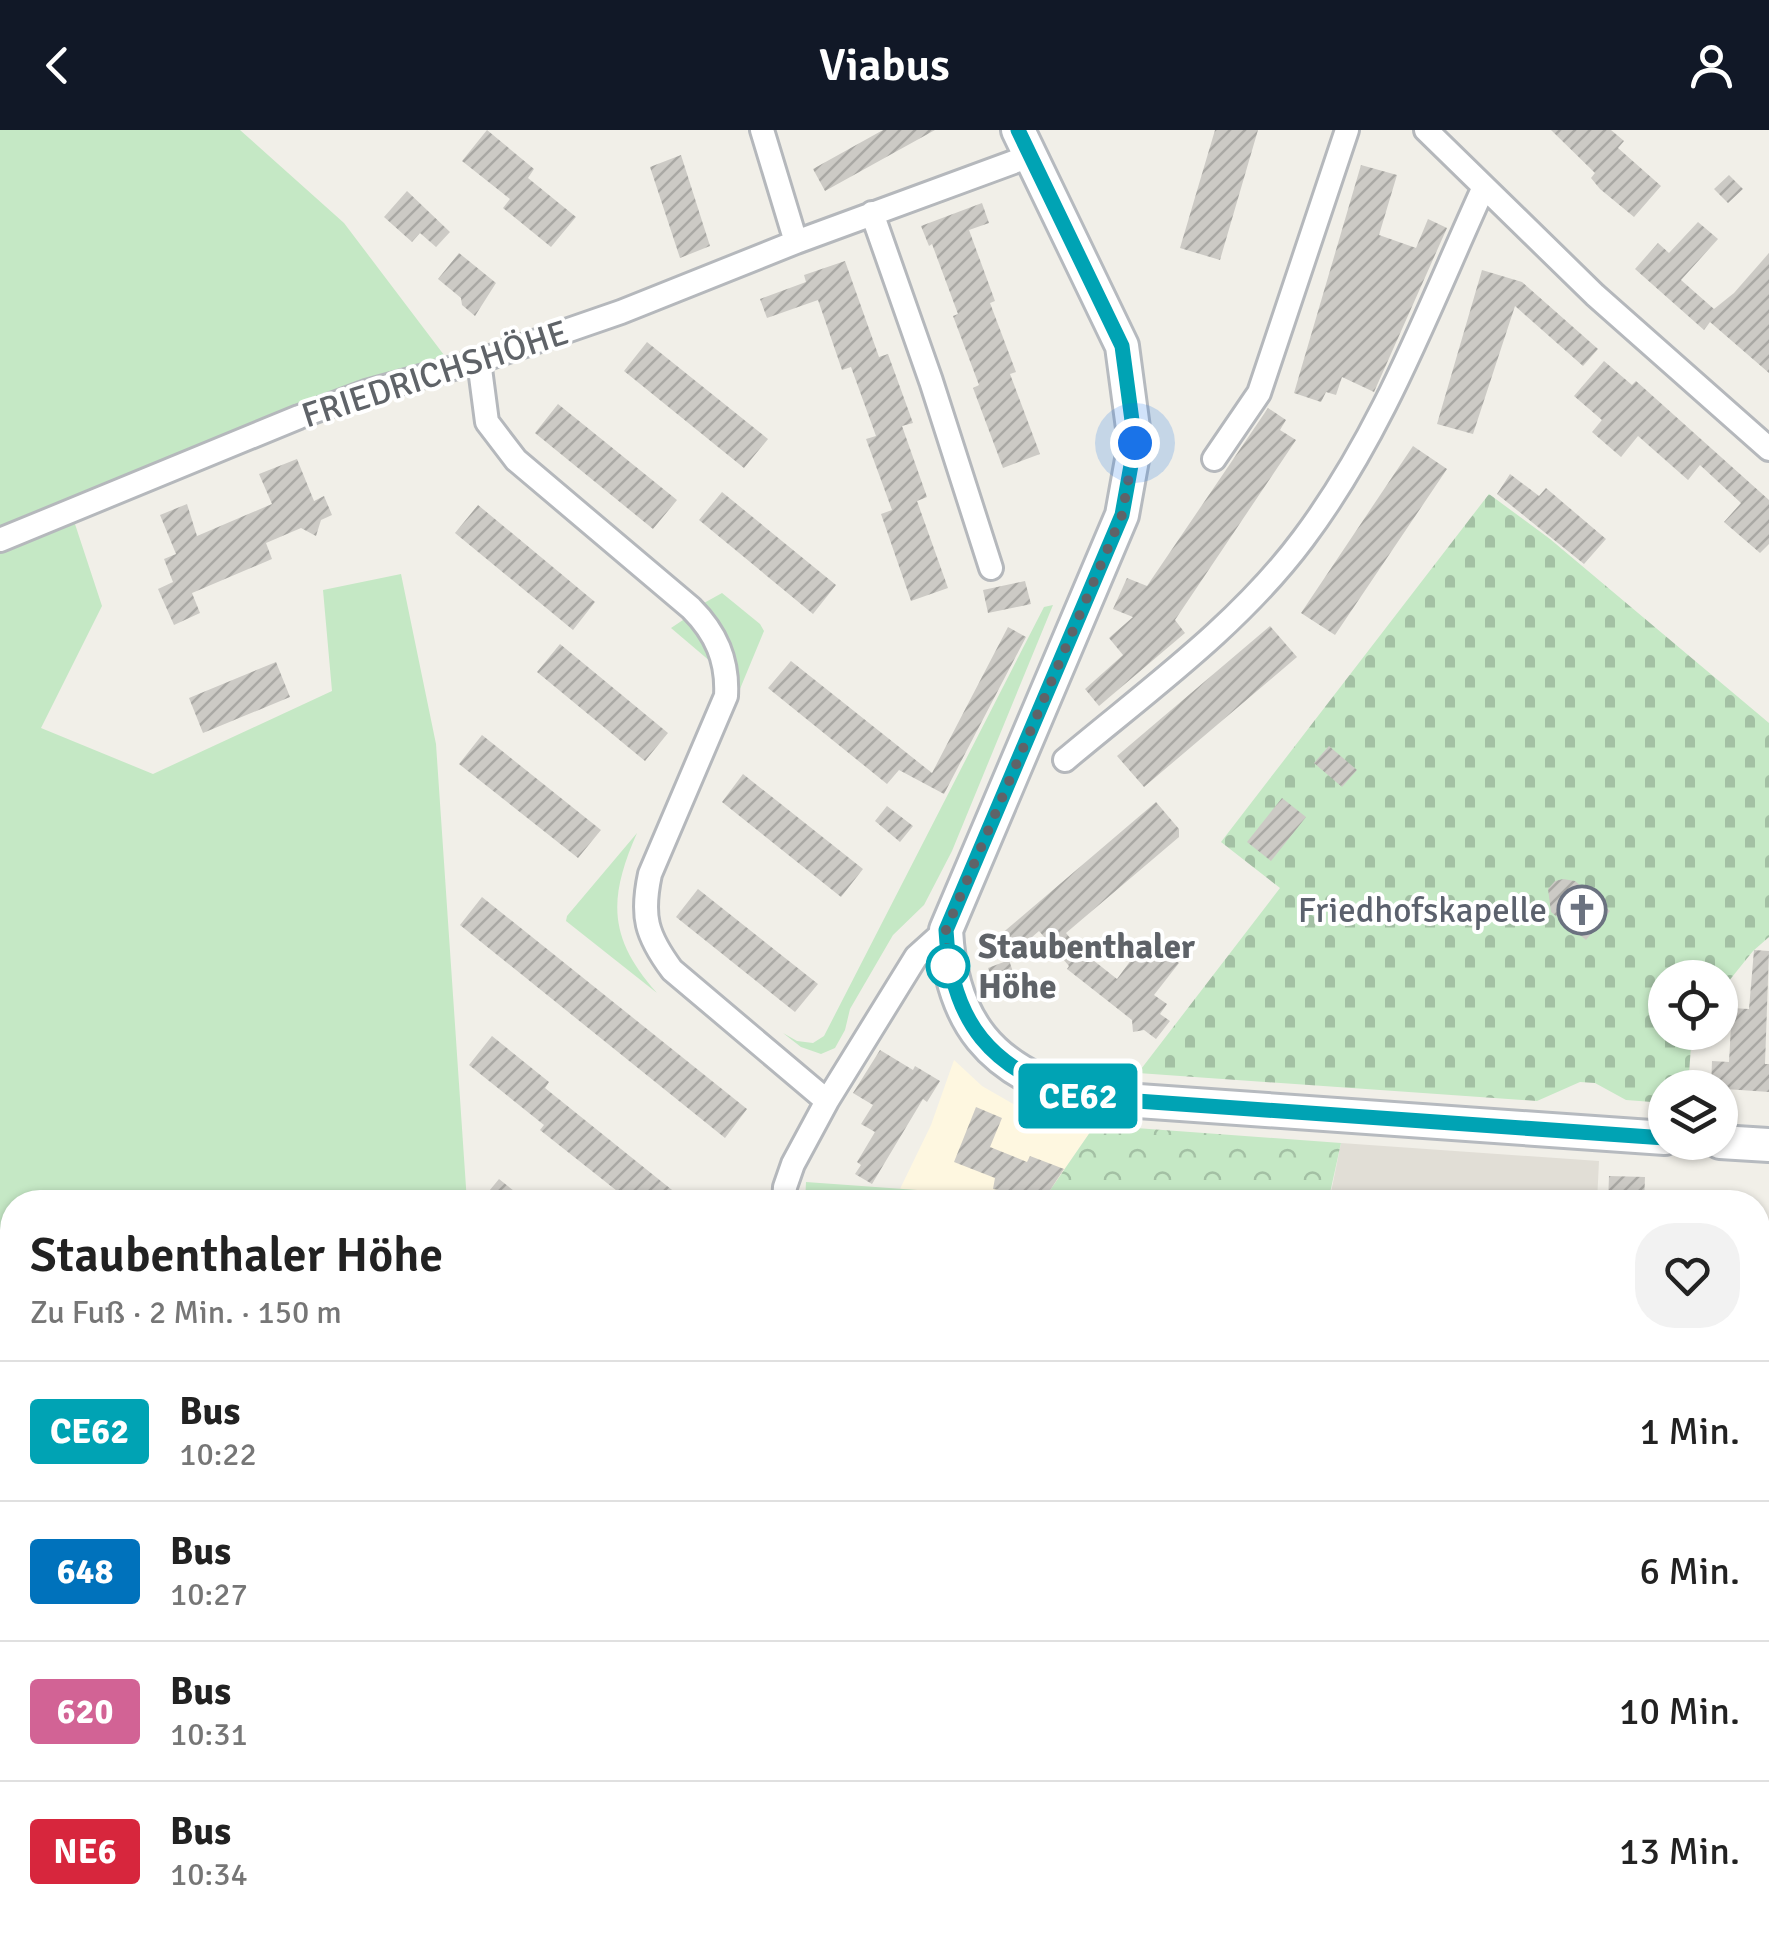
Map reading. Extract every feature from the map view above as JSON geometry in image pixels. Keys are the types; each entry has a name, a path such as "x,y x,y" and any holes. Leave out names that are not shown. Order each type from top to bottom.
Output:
{"main road":[{"path":"1024,143 1122,346 1135,443 1122,515 946,930 948,966 960,1006 979,1037 1006,1064 1050,1088 1080,1097 1648,1137"},
{"path":"1738,1143 1769,1146"}],"street":[{"path":"762,130 796,242"},
{"path":"1214,460 1259,393 1348,130"},
{"path":"1426,130 1595,295 1769,450"},
{"name":"FRIEDRICHSHÖHE","path":"0,540 366,392 479,361 621,312 872,213 1024,143"},
{"path":"1065,760 1206,643 1302,540 1335,492 1390,394 1483,189"},
{"path":"872,213 991,568"},
{"path":"479,361 486,422 516,460 691,608 711,630 722,652 726,696 650,874 644,899 646,925 672,970 827,1102"},
{"path":"785,1190 793,1164 827,1102 916,957 946,930"}],"shaded area":[{"path":"954,1060 982,1086 1020,1108 1062,1121 1095,1125 1050,1190 900,1189 931,1125"},
{"path":"1341,1143 1599,1161 1598,1190 1331,1190"}],"green space":[{"path":"0,130 240,130 344,223 444,355 73,518 102,606 41,728 153,774 332,691 323,590 401,574 436,744 466,1190 0,1190"},
{"path":"1489,494 1550,539 1769,723 1769,937 1738,970 1738,960 1648,960 1648,1050 1691,1050 1689,1070 1648,1070 1648,1102 1626,1100 1595,1083 1580,1082 1537,1101 1138,1073 1280,888 1221,842"},
{"path":"722,593 764,631 730,713 735,682 732,654 722,628 704,603"},
{"path":"1053,605 952,851 924,905 893,935 850,1009 835,1048 821,1054 801,1047 783,1033 797,1041 813,1043 824,1036 1044,607"},
{"path":"686,618 706,642 711,662 671,628"},
{"path":"637,833 621,878 618,917 629,954 657,993 566,921"},
{"path":"1095,1125 1341,1143 1331,1190 1050,1190"},
{"path":"806,1182 918,1190 806,1190"}],"building":[{"path":"487,130 534,169 528,178 576,217 551,247 503,208 510,199 462,161"},
{"path":"883,130 935,130 825,191 813,169"},
{"path":"1215,130 1258,130 1220,260 1180,248"},
{"path":"1551,130 1611,130 1624,141 1618,148 1661,186 1634,217 1600,189 1591,178 1595,173"},
{"path":"681,155 710,246 680,258 650,167"},
{"path":"1361,165 1397,175 1379,235 1416,248 1428,219 1447,228 1374,392 1342,377 1336,395 1326,392 1321,402 1294,393"},
{"path":"1729,175 1743,189 1728,203 1714,189"},
{"path":"407,191 450,232 436,247 420,233 412,242 384,217"},
{"path":"982,203 989,223 969,230 995,301 990,303 1016,372 1010,374 1040,454 1003,468 973,388 979,385 953,316 958,314 932,244 929,246 921,226"},
{"path":"1698,222 1718,239 1681,280 1714,309 1734,293 1769,253 1769,373 1710,322 1704,330 1635,269 1658,243 1669,253"},
{"path":"459,253 496,283 475,316 438,279"},
{"path":"845,261 879,357 888,354 913,423 902,426 927,497 917,501 948,588 911,601 881,514 892,510 866,439 876,436 851,367 842,370 818,300 767,318 760,299 806,282 804,275"},
{"path":"1482,270 1522,282 1598,349 1583,366 1515,306 1473,434 1437,424"},
{"path":"647,342 768,439 744,468 624,371"},
{"path":"1604,361 1632,385 1636,381 1769,500 1769,544 1760,553 1724,522 1741,503 1700,465 1688,480 1638,436 1621,457 1592,432 1602,420 1574,396"},
{"path":"558,404 677,500 653,529 535,433"},
{"path":"1268,408 1286,420 1280,430 1296,440 1175,620 1185,633 1099,706 1085,689 1123,655 1109,638 1133,617 1113,609 1127,578 1147,586"},
{"path":"1413,446 1447,469 1335,635 1301,613"},
{"path":"297,459 314,501 324,496 332,515 321,520 316,536 301,528 266,543 272,559 192,593 200,613 174,625 158,589 173,582 164,559 176,554 160,515 187,504 197,536 272,504 259,474"},
{"path":"1510,474 1539,496 1546,488 1606,539 1584,564 1497,494"},
{"path":"722,492 836,585 813,614 699,520"},
{"path":"478,505 595,602 573,630 455,533"},
{"path":"1025,581 1031,604 988,613 983,590"},
{"path":"1270,626 1297,657 1144,787 1117,756"},
{"path":"1008,627 1026,637 944,794 899,770 887,784 768,688 791,661 932,773"},
{"path":"560,644 668,733 645,761 537,672"},
{"path":"276,662 290,697 203,733 189,698"},
{"path":"482,735 601,830 578,858 459,764"},
{"path":"1329,746 1357,770 1342,787 1314,763"},
{"path":"743,774 863,869 841,897 722,802"},
{"path":"1282,798 1306,817 1271,861 1247,842"},
{"path":"1156,802 1179,829 1179,837 1066,933 1079,949 1117,979 1148,937 1179,963 1154,995 1167,1004 1160,1014 1170,1021 1156,1039 1144,1030 1133,1032 1132,1020 1067,969 1069,966 1039,931 1008,958 993,941"},
{"path":"887,806 913,826 900,842 875,821"},
{"name":"Friedhofskapelle","path":"1563,879 1575,881 1610,911 1586,940 1551,912 1548,889"},
{"path":"698,889 818,984 795,1012 676,917"},
{"path":"482,897 747,1109 725,1138 460,925"},
{"path":"1754,950 1769,951 1765,1064 1769,1064 1769,1092 1738,1090 1738,1070 1712,1070 1712,1061 1729,1062 1730,1050 1738,1050 1738,1008 1749,1009"},
{"path":"1009,960 1016,981 996,989 988,968"},
{"path":"492,1036 549,1082 545,1088 672,1190 616,1190 540,1130 544,1125 469,1065"},
{"path":"880,1050 940,1081 927,1102 923,1099 872,1184 855,1174 861,1165 857,1162 875,1132 861,1124 873,1105 853,1093"},
{"path":"976,1107 1002,1118 990,1147 1027,1162 1030,1156 1064,1169 1050,1190 999,1190 993,1189 995,1178 954,1162"},
{"path":"1609,1176 1645,1177 1644,1190 1608,1190"},
{"path":"499,1179 513,1190 490,1190"}],"bus line":[{"name":"CE62","path":"1018,130 1122,346 1135,443 1122,515 946,930 948,966 960,1006 979,1037 1006,1064 1031,1079 1080,1097 1648,1137"}],"place":[{"name":"Friedhofskapelle","path":"1582,910"},
{"name":"Staubenthaler Höhe","path":"948,966"}],"route":[{"path":"948,966 946,930 959,893 1122,515 1135,443"}]}
